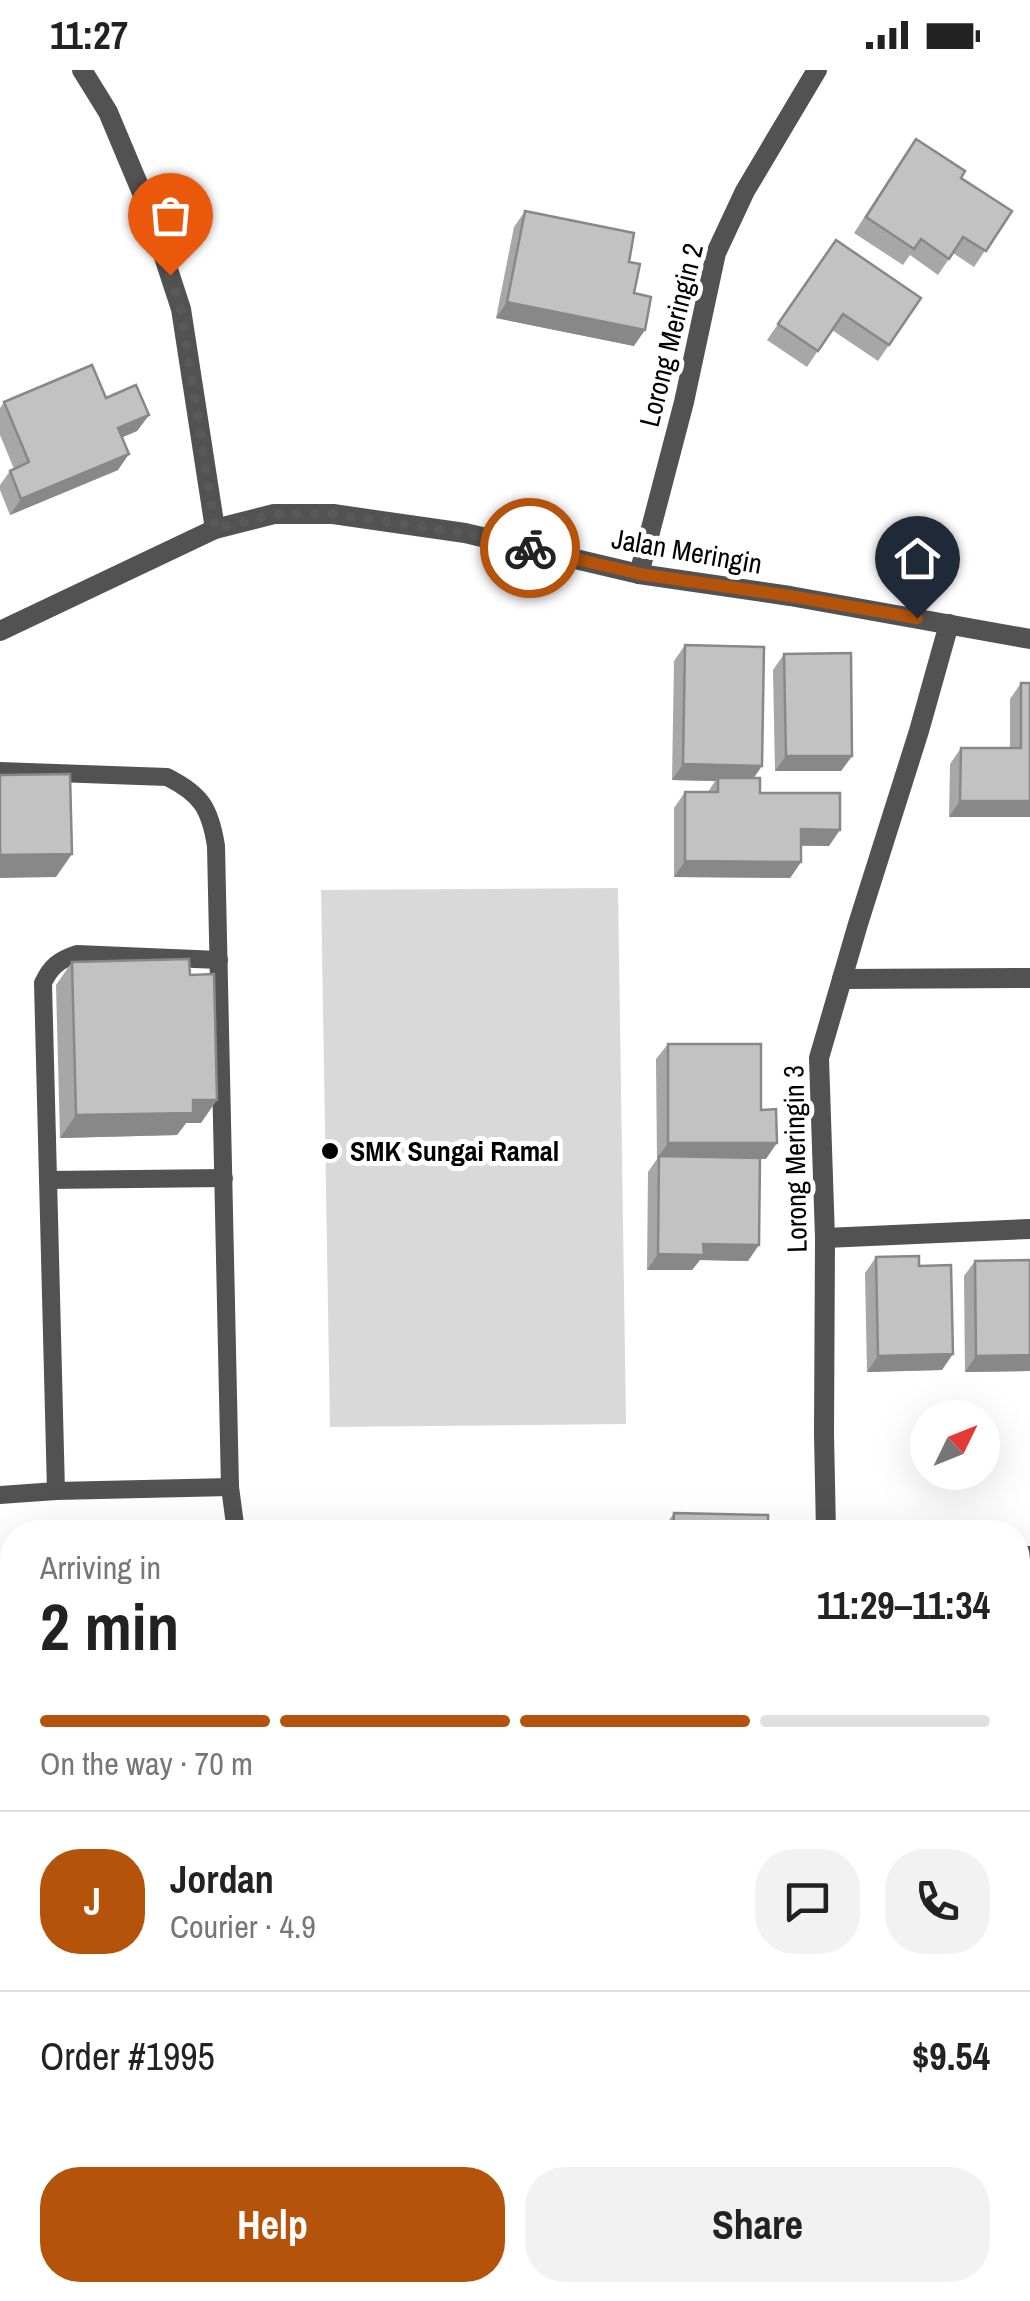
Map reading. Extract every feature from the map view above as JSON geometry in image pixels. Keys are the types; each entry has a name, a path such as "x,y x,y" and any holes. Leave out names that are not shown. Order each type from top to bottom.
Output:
{"street":[{"path":"82,70 108,112 147,205 181,310 215,529"},
{"name":"Lorong Meringin 2","path":"640,574 684,402 716,253 745,191 817,70"},
{"name":"Jalan Meringin","path":"0,632 215,529 274,514 332,514 465,533 640,574 1030,639"},
{"name":"Lorong Meringin 3","path":"826,1520 826,1238 819,1058 949,624"},
{"path":"842,979 1030,978"},
{"path":"826,1238 1030,1229"}],"lane":[{"path":"0,771 166,776 193,792 212,821 216,846 230,1487 234,1520"},
{"path":"56,1491 43,983 60,959 77,954 219,960"},
{"path":"48,1180 224,1178"},
{"path":"0,1495 230,1487"}],"shaded area":[{"path":"618,888 626,1424 330,1427 321,890"}],"building":[{"path":"916,139 965,171 961,178 1012,211 986,251 963,237 949,259 921,239 914,249 866,217"},
{"path":"525,211 634,233 629,262 640,264 634,293 651,297 645,330 507,302"},
{"path":"836,240 921,298 889,345 843,314 818,351 778,324"},
{"path":"92,365 106,398 136,385 149,415 118,428 129,454 21,499 10,471 29,462 4,402"},
{"path":"685,645 764,647 762,766 683,764"},
{"path":"851,653 852,756 786,756 784,654"},
{"path":"1021,683 1030,683 1030,801 960,801 961,748 1021,748"},
{"path":"70,774 72,854 0,855 0,775"},
{"path":"718,778 760,778 760,793 840,793 840,830 801,829 801,862 685,861 685,792 718,792"},
{"path":"189,959 190,975 214,974 217,1100 193,1100 193,1113 76,1115 72,962"},
{"path":"668,1044 761,1044 761,1110 776,1109 777,1143 668,1143"},
{"path":"659,1156 760,1158 759,1245 703,1244 704,1255 658,1254"},
{"path":"919,1256 919,1266 951,1265 953,1354 878,1356 876,1257"},
{"path":"1030,1260 1030,1355 976,1356 975,1261"},
{"path":"674,1513 768,1515 768,1520 674,1520"}],"way so far":[{"path":"170,275 181,310 215,529 274,514 332,514 465,533 530,548"}],"place":[{"name":"SMK Sungai Ramal","path":"330,1151"}],"route":[{"path":"530,548 640,574 917,618"}]}
